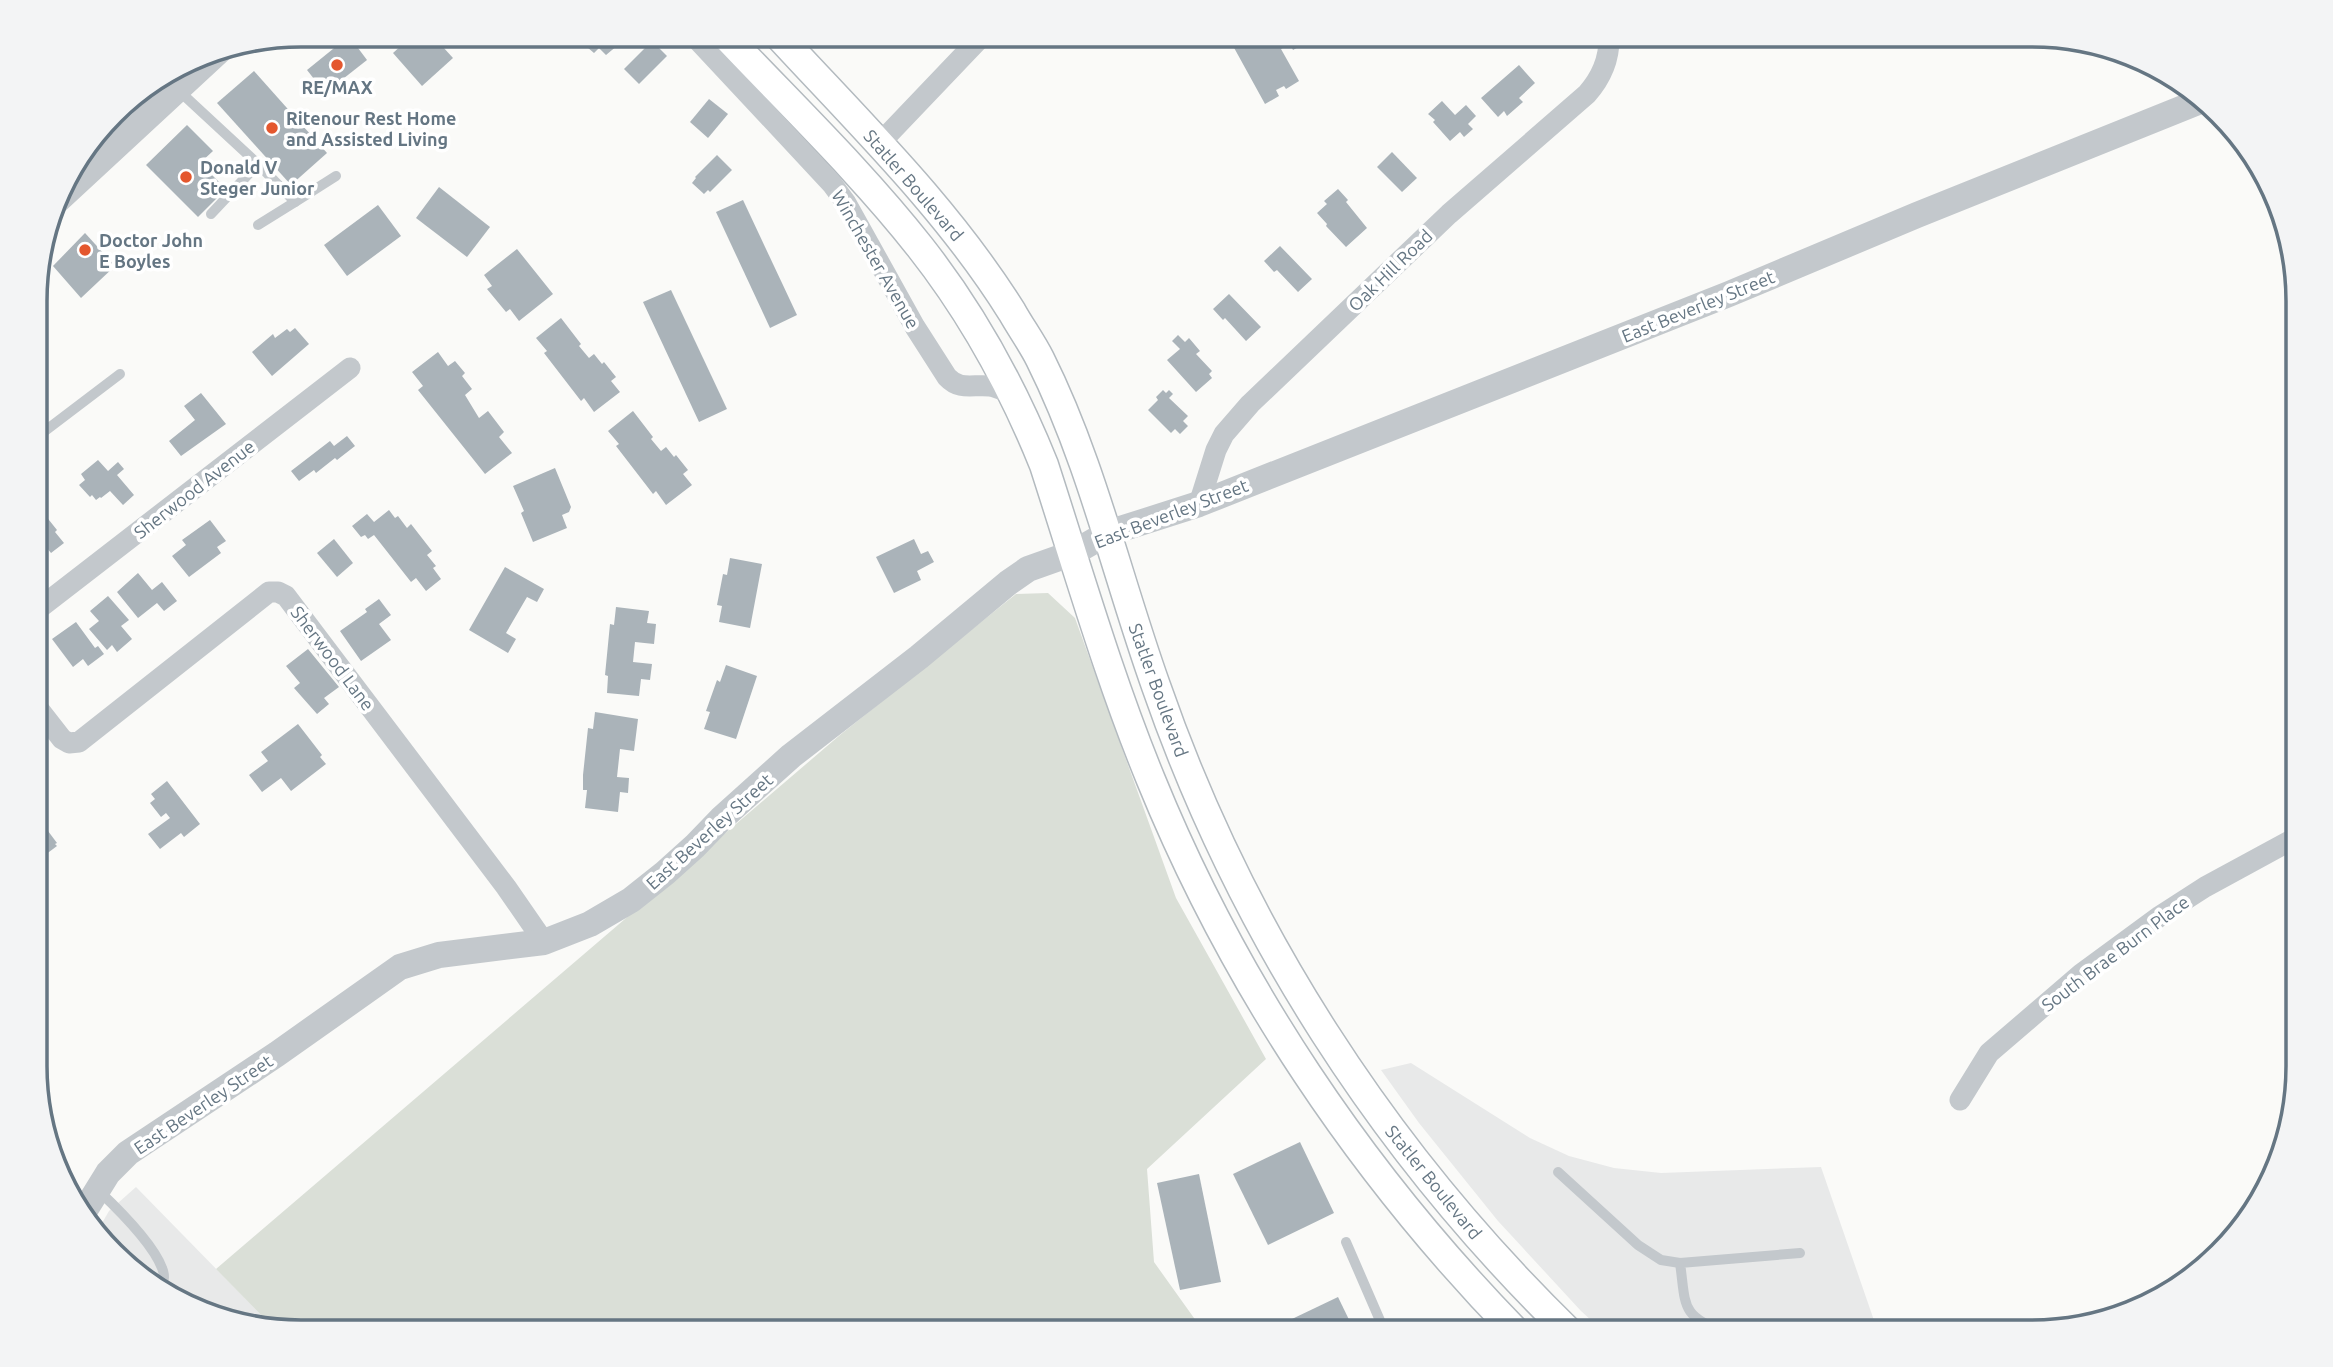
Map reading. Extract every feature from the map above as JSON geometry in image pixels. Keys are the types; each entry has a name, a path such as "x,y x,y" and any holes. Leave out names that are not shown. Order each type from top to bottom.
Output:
{"main road":[{"name":"Statler Boulevard","path":"736,47 869,187 920,247 973,323 1011,393 1044,465 1133,737 1184,855 1238,960 1304,1070 1350,1136 1419,1225 1505,1320"},
{"name":"Statler Boulevard","path":"789,47 914,180 965,243 1038,356 1064,414 1108,533 1156,687 1191,780 1240,886 1275,951 1331,1043 1411,1156 1484,1244 1557,1320"}],"street":[{"name":"Winchester Avenue","path":"704,47 832,184 846,203 915,327 947,377 952,382 967,387 992,387 1011,393"},
{"path":"880,143 972,47"},
{"name":"Oak Hill Road","path":"1199,504 1216,450 1224,434 1250,404 1449,214 1587,94 1601,75 1608,47"},
{"path":"78,180 166,90 189,73"},
{"name":"East Beverley Street","path":"88,1204 108,1173 128,1153 277,1054 400,967 439,955 544,942 590,923 631,900 695,846 791,756 1028,569 1073,553 1108,533 1199,504 1760,282 1929,210 2192,104"},
{"name":"Sherwood Avenue","path":"47,602 350,368"},
{"name":"Sherwood Lane","path":"47,719 62,738 75,744 269,592 282,593 506,887 544,942"},
{"name":"South Brae Burn Place","path":"1960,1100 1989,1053 2081,974 2160,916 2205,887 2286,843"}],"lane":[{"path":"166,90 258,164 295,202"},
{"path":"211,214 258,164"},
{"path":"258,225 336,176"},
{"path":"47,429 120,374"},
{"path":"1558,1172 1638,1245 1661,1260 1680,1263 1800,1253"},
{"path":"97,1189 118,1208 155,1254 164,1270 163,1279"},
{"path":"1346,1242 1380,1320"},
{"path":"1680,1263 1686,1307 1698,1320"}],"shaded area":[{"path":"1048,593 1075,618 1176,898 1266,1059 1147,1169 1154,1262 1195,1320 302,1320 263,1317 216,1269 840,735 1016,594"},
{"path":"1411,1063 1530,1138 1569,1156 1614,1168 1661,1173 1821,1167 1874,1320 1591,1320 1498,1221 1419,1123 1381,1070"},
{"path":"136,1187 263,1317 204,1300 160,1277 134,1257 110,1233 102,1223 109,1211"}],"building":[{"name":"RE/MAX","path":"335,47 357,47 367,60 325,93 307,70"},
{"path":"400,47 443,47 453,58 422,86 393,53"},
{"path":"587,47 616,47 606,55 599,48 594,53"},
{"path":"646,47 658,47 667,56 639,84 624,69"},
{"path":"1234,47 1285,47 1281,49 1299,81 1286,89 1284,86 1276,90 1279,96 1265,104"},
{"path":"1519,65 1535,83 1519,98 1523,102 1507,116 1504,111 1498,117 1481,98"},
{"name":"Ritenour Rest Home and Assisted Living","path":"254,71 327,153 291,185 217,103"},
{"path":"709,99 728,114 708,138 690,122"},
{"path":"1442,101 1455,115 1466,105 1476,116 1468,124 1473,129 1464,137 1460,132 1450,141 1428,114"},
{"name":"Donald V Steger Junior","path":"187,125 213,151 200,163 226,189 198,217 146,165"},
{"path":"1392,152 1417,178 1402,192 1377,167"},
{"path":"717,155 732,170 710,192 708,190 704,194 692,183"},
{"path":"439,187 490,227 467,257 416,218"},
{"path":"1338,189 1367,228 1346,247 1317,213 1327,204 1324,201"},
{"path":"743,200 797,315 770,328 716,212"},
{"path":"378,205 401,236 347,276 324,245"},
{"name":"Doctor John E Boyles","path":"85,233 115,266 81,298 53,266"},
{"path":"1280,246 1312,279 1298,292 1277,270 1274,272 1264,261"},
{"path":"517,249 553,294 519,321 510,309 506,312 487,289 492,286 484,275"},
{"path":"671,290 727,409 699,422 643,302"},
{"path":"1229,294 1261,327 1246,341 1213,309"},
{"path":"561,318 589,358 594,354 616,377 611,381 620,392 594,412 584,398 581,401 544,353 547,351 536,338"},
{"path":"295,328 309,344 272,376 252,352 273,334 275,338 287,329 290,332"},
{"path":"1178,335 1185,342 1189,338 1200,351 1196,354 1212,371 1209,374 1212,378 1196,392 1167,360 1180,349 1172,341"},
{"path":"438,352 448,366 455,361 465,373 462,376 472,389 465,395 479,418 488,411 504,432 499,437 512,453 485,474 418,390 423,386 412,372"},
{"path":"1163,390 1166,393 1169,390 1173,394 1169,398 1188,416 1183,421 1188,426 1180,434 1175,429 1171,433 1148,410"},
{"path":"201,393 226,424 181,456 169,441 195,420 184,406"},
{"path":"633,411 661,451 666,447 688,470 683,474 692,485 666,505 656,491 653,494 616,446 619,444 608,431"},
{"path":"347,436 355,446 337,460 335,458 316,473 314,470 299,481 291,471 330,441 334,446"},
{"path":"98,460 108,471 118,462 124,469 117,475 134,495 123,505 110,491 96,500 79,485 85,480 81,474"},
{"path":"555,468 571,507 569,512 562,515 567,528 533,542 513,486"},
{"path":"389,510 395,518 398,516 407,528 411,524 432,551 427,555 436,566 433,568 441,579 426,591 416,578 411,582 374,535 368,539 365,535 361,537 352,526 367,514 374,522"},
{"path":"47,518 64,543 51,553 47,548"},
{"path":"210,520 226,541 217,547 221,553 189,577 172,556 186,545 182,540"},
{"path":"334,539 353,563 337,577 317,553"},
{"path":"914,539 921,554 928,551 934,562 917,571 921,580 894,593 876,557"},
{"path":"730,558 762,564 750,628 719,622 722,606 717,605 723,574 727,575"},
{"path":"505,567 544,589 537,602 527,597 506,633 516,639 508,653 469,630"},
{"path":"138,573 152,590 162,582 177,601 164,611 157,603 138,618 117,592"},
{"path":"108,596 129,620 121,626 132,639 117,652 112,645 107,650 89,629 99,621 90,611"},
{"path":"379,599 391,615 379,624 391,640 361,661 340,631 367,612 365,609"},
{"path":"616,607 649,611 647,623 656,624 654,644 635,642 633,662 652,664 650,680 641,679 639,696 607,693 608,676 605,675 610,624 614,625"},
{"path":"76,622 95,648 98,646 104,654 88,666 83,659 73,667 52,639"},
{"path":"308,649 339,687 324,698 329,704 317,714 294,688 300,683 286,666"},
{"path":"726,665 757,676 736,739 704,729 710,712 706,711 717,680 720,682"},
{"path":"595,712 638,719 634,751 620,749 617,777 629,778 628,793 620,792 618,812 585,808 587,790 583,790 583,775 588,728 593,729"},
{"path":"298,724 326,764 291,791 281,778 262,792 249,775 268,761 261,752"},
{"path":"167,781 200,824 184,837 181,833 160,849 148,834 170,818 166,813 161,817 150,803 155,799 151,794"},
{"path":"47,830 57,843 47,854"},
{"path":"1300,1142 1334,1213 1268,1245 1233,1174"},
{"path":"1199,1174 1221,1282 1180,1290 1157,1183"},
{"path":"1338,1297 1349,1320 1290,1320"}],"place":[{"name":"RE/MAX","path":"337,65"},
{"name":"Ritenour Rest Home and Assisted Living","path":"272,128"},
{"name":"Donald V Steger Junior","path":"186,177"},
{"name":"Doctor John E Boyles","path":"85,250"}]}
